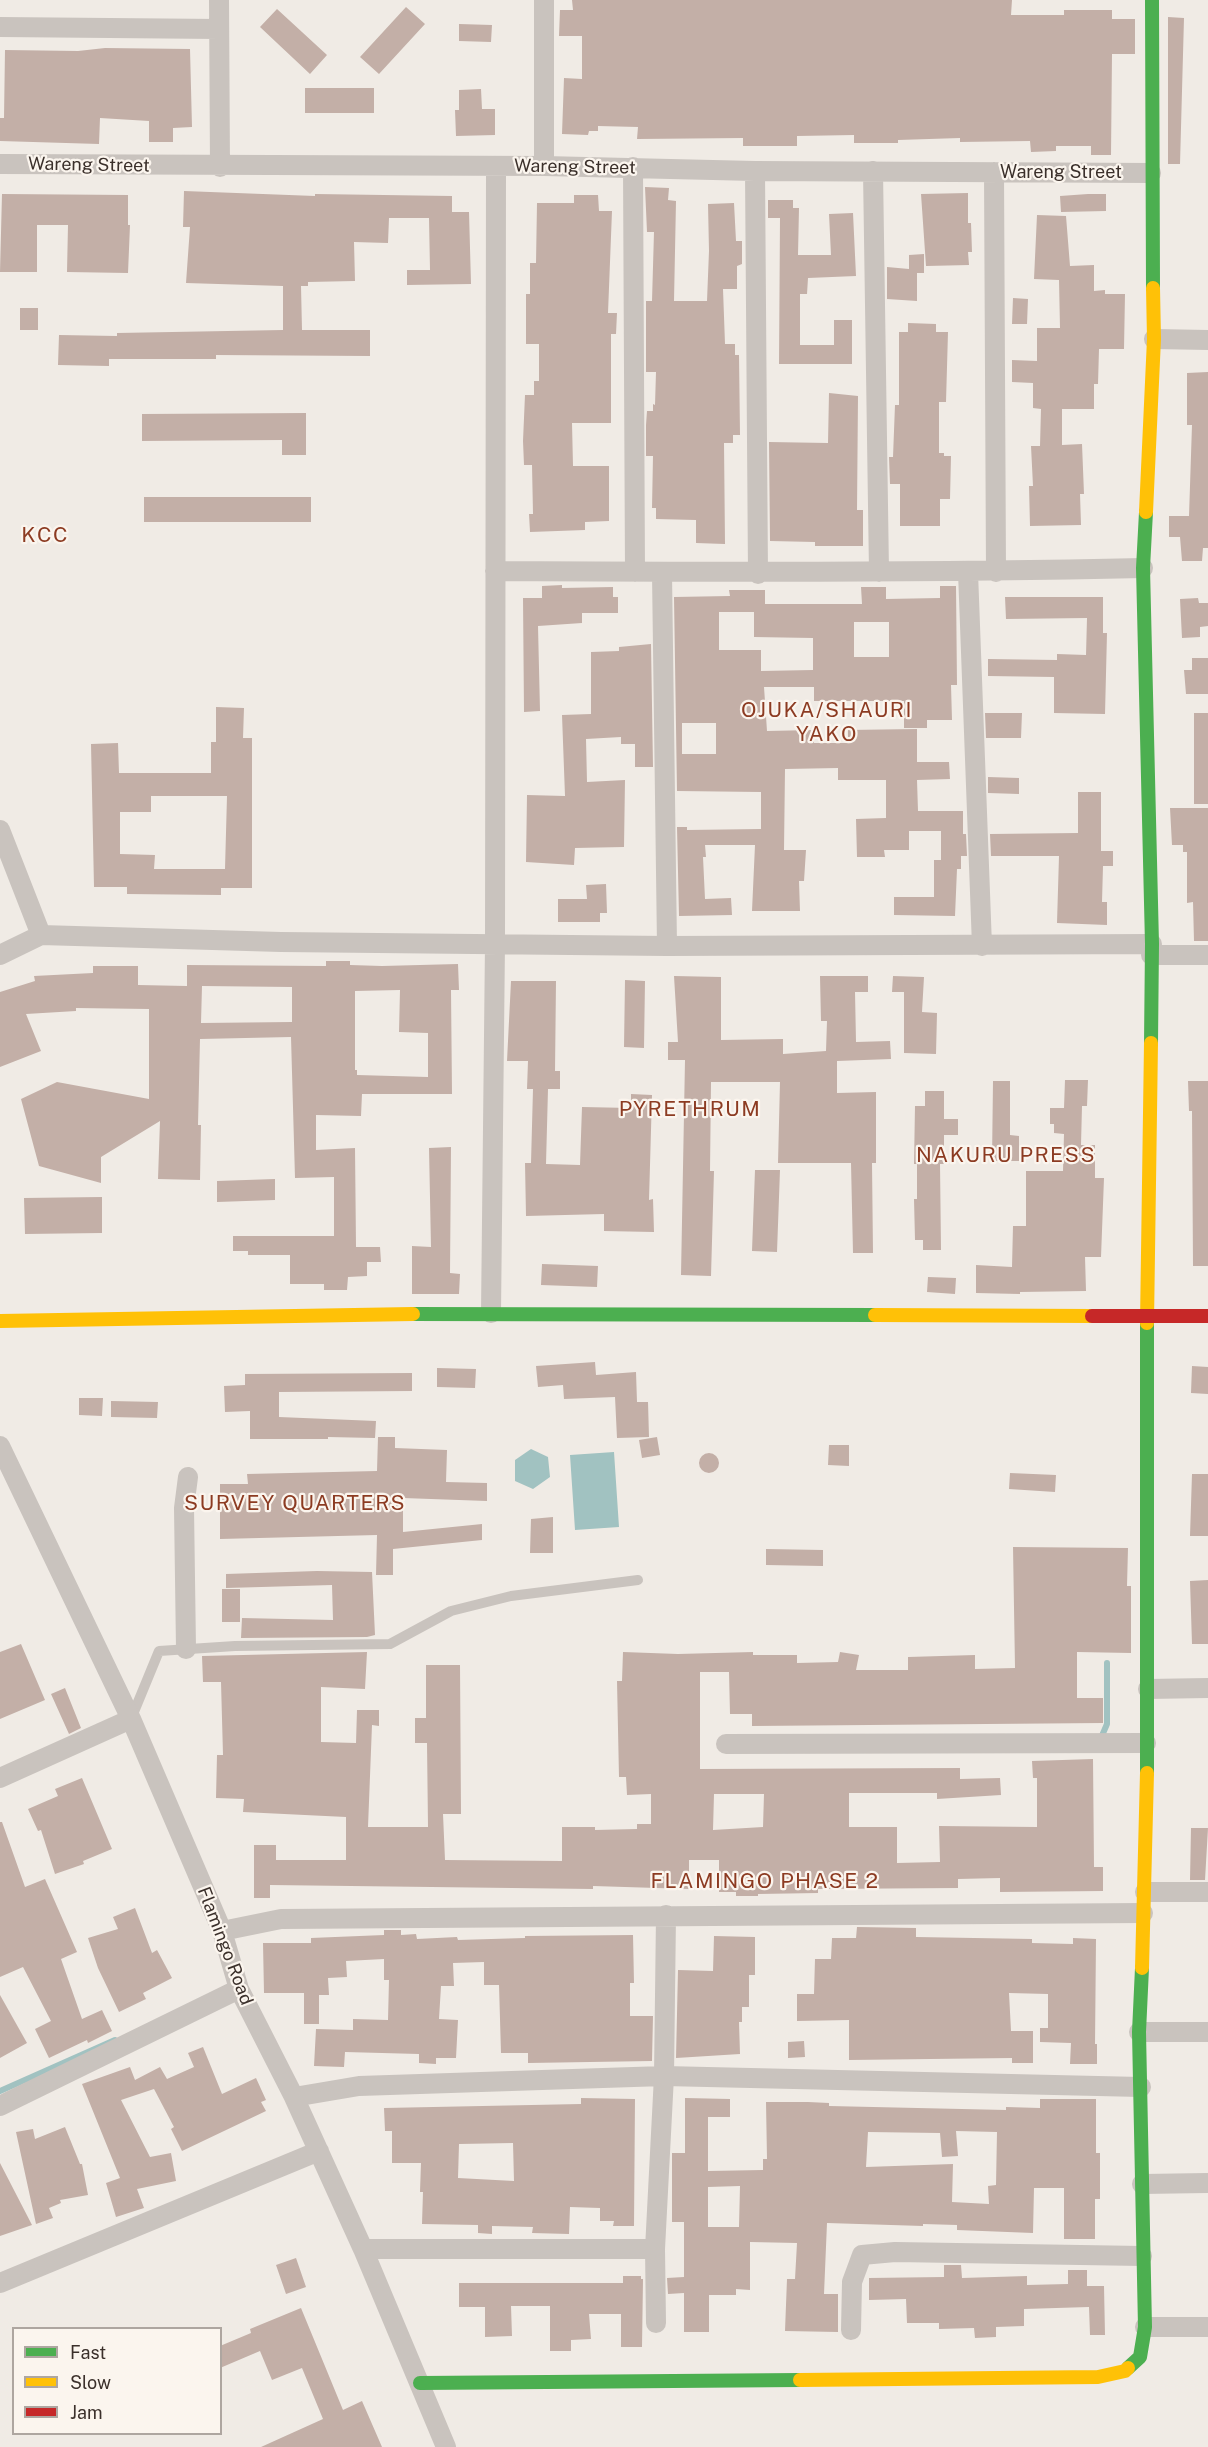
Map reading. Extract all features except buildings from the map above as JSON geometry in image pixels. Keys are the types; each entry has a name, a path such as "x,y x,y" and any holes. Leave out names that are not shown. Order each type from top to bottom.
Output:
{"street":[{"path":"219,0 220,167"},
{"path":"544,0 544,166"},
{"path":"420,2383 1098,2377 1125,2371 1140,2357 1145,2327 1139,2032 1145,1892 1148,1689 1147,1316 1151,950 1143,568 1154,339 1151,173 1152,0"},
{"path":"0,27 219,29"},
{"name":"Wareng Street","path":"0,164 220,167 544,166 755,171 1151,173"},
{"path":"491,1314 495,943 496,166"},
{"path":"633,167 635,572"},
{"path":"755,171 758,573"},
{"path":"873,171 879,572"},
{"path":"994,172 996,572"},
{"path":"1154,339 1208,340"},
{"path":"495,571 996,572 1143,568"},
{"path":"968,572 982,946"},
{"path":"662,573 667,946"},
{"path":"0,830 41,935"},
{"path":"0,955 41,935 281,942 982,946 1151,950 1208,955"},
{"path":"0,1322 491,1314 1208,1316"},
{"name":"Flamingo Road","path":"0,1446 131,1719 222,1931 239,1989 319,2151 446,2447"},
{"path":"186,1649 184,1508 188,1477"},
{"path":"1148,1689 1208,1688"},
{"path":"0,1778 131,1719"},
{"path":"726,1744 1146,1743"},
{"path":"1145,1892 1208,1892"},
{"path":"222,1931 281,1920 666,1915 1143,1913"},
{"path":"656,2323 655,2249 664,2076 666,1915"},
{"path":"0,2106 239,1989"},
{"path":"1139,2032 1208,2032"},
{"path":"294,2097 359,2086 664,2076 1141,2086"},
{"path":"0,2283 319,2151"},
{"path":"1142,2184 1208,2183"},
{"path":"363,2249 655,2249"},
{"path":"851,2330 852,2282 862,2255 895,2252 1142,2256"},
{"path":"1145,2327 1208,2327"}],"lane":[{"path":"131,1719 159,1651 234,1646 390,1644 451,1611 511,1596 638,1580"}],"water":[{"path":"531,1449 548,1457 550,1477 533,1489 515,1481 515,1460"},
{"path":"614,1452 619,1527 575,1530 570,1455"}],"waterway":[{"path":"1101,1738 1107,1724 1107,1663"},
{"path":"0,2091 115,2040"}],"traffic: fast":[{"path":"1152,0 1153,288"},
{"path":"1146,512 1143,568 1152,944 1151,1043"},
{"path":"413,1314 875,1315"},
{"path":"1147,1323 1147,1773"},
{"path":"1128,2368 1140,2357 1145,2327 1139,2032 1142,1968"},
{"path":"420,2383 800,2380"}],"traffic: slow":[{"path":"1146,512 1154,339 1153,288"},
{"path":"1147,1323 1151,1043"},
{"path":"0,1321 413,1314"},
{"path":"875,1315 1092,1316"},
{"path":"1142,1968 1147,1773"},
{"path":"800,2380 1098,2377 1125,2371 1128,2368"}],"traffic: jam":[{"path":"1092,1316 1208,1316"}],"district":[{"name":"KCC","path":"45,536"},
{"name":"OJUKA/SHAURI YAKO","path":"827,723"},
{"name":"PYRETHRUM","path":"690,1110"},
{"name":"NAKURU PRESS","path":"1006,1156"},
{"name":"SURVEY QUARTERS","path":"295,1504"},
{"name":"FLAMINGO PHASE 2","path":"765,1882"}]}
